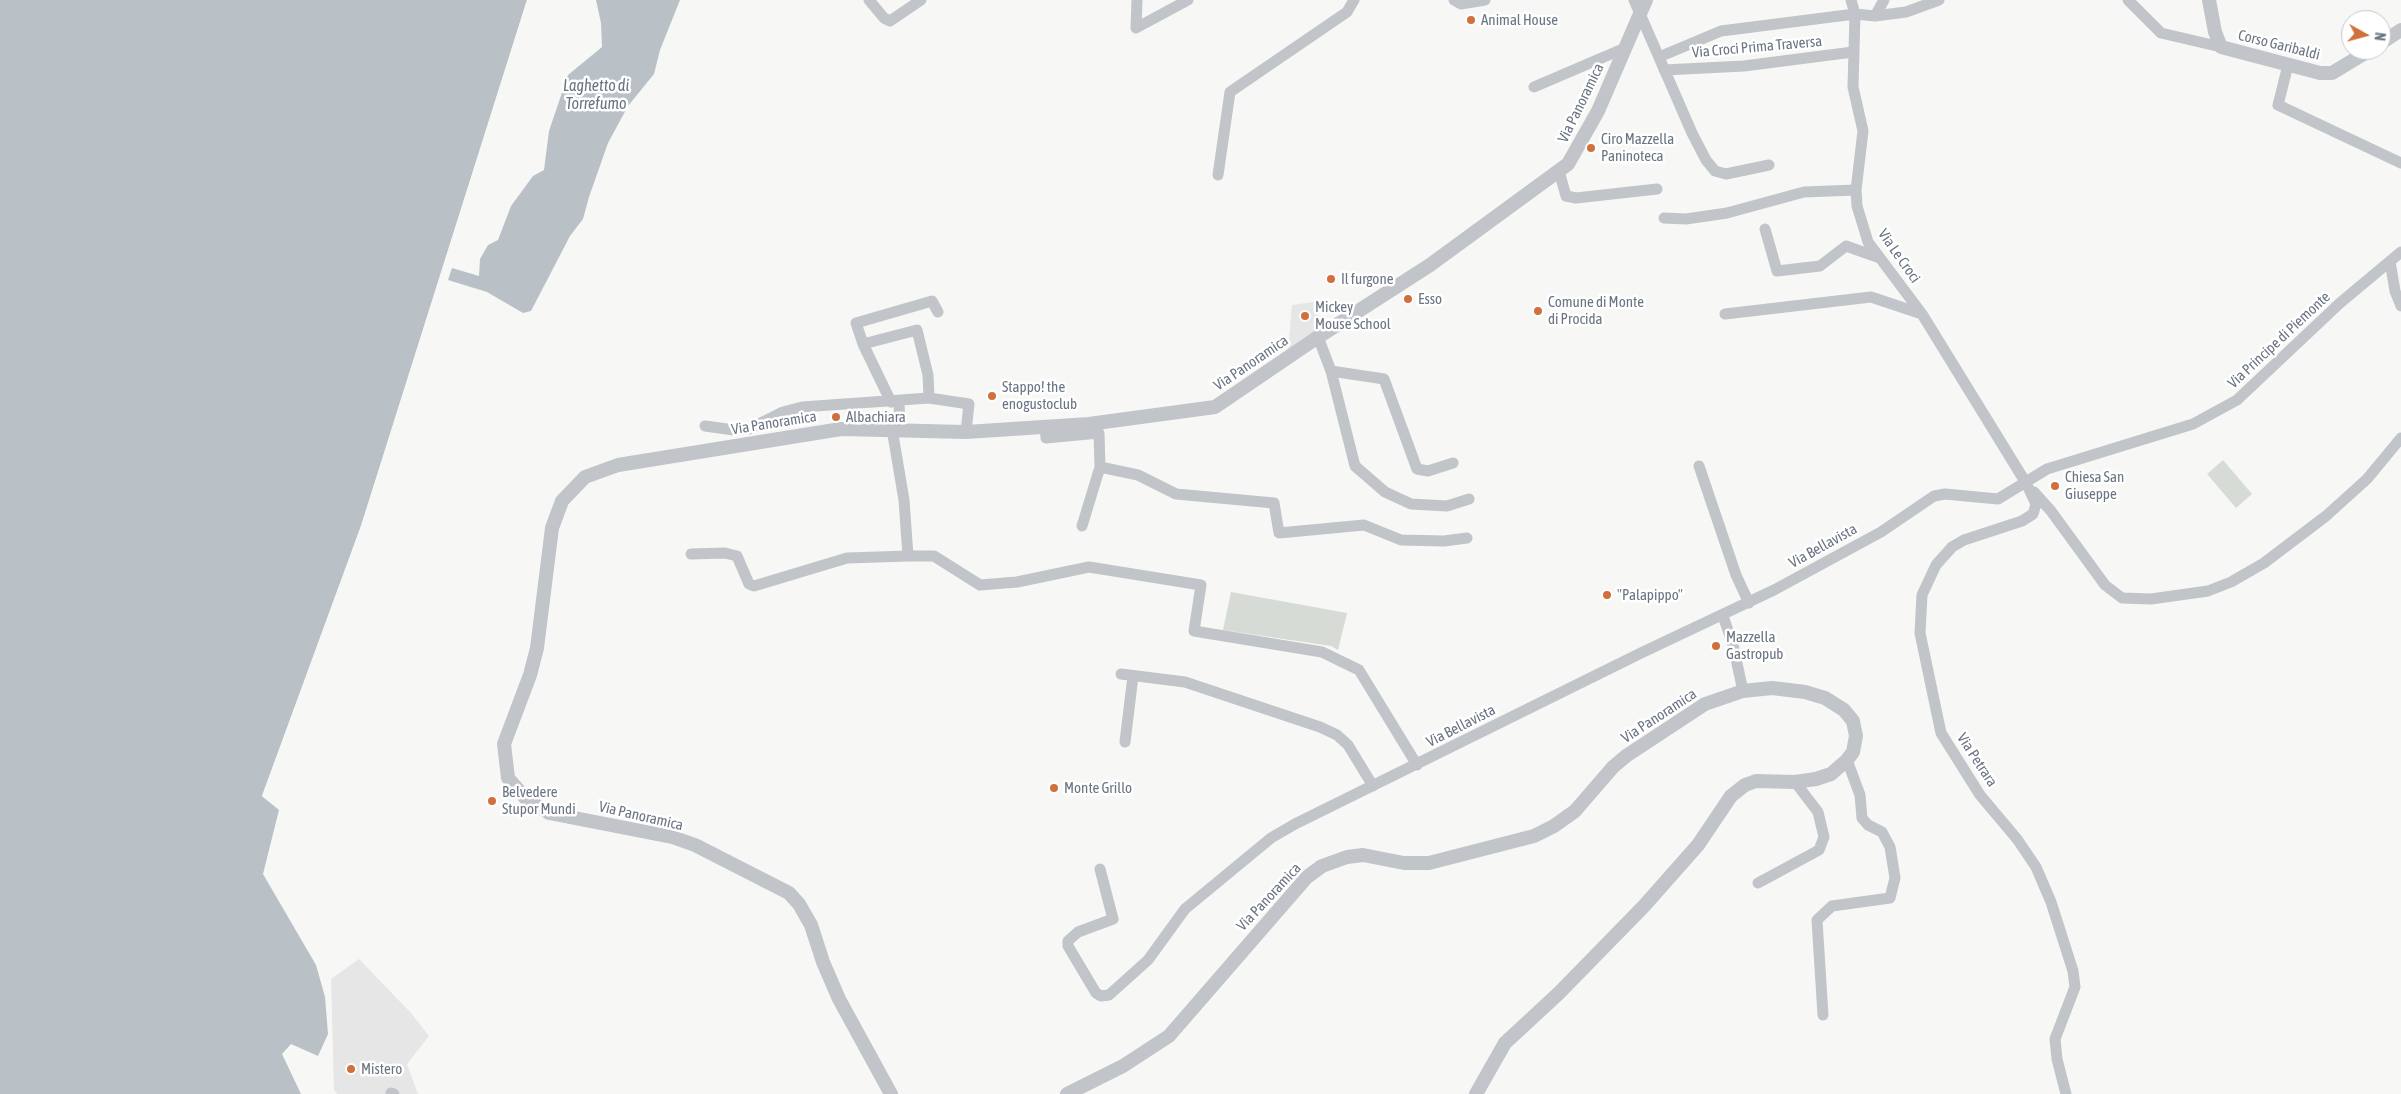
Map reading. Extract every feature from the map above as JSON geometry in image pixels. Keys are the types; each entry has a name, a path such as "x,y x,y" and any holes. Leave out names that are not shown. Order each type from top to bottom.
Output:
{"street":[{"path":"869,0 884,18 890,21 921,0"},
{"path":"1137,0 1136,28 1188,0"},
{"path":"1218,175 1230,92 1347,12 1354,0"},
{"path":"1454,0 1461,4 1485,0"},
{"path":"1634,0 1692,134 1706,160 1715,171 1726,174 1769,165"},
{"name":"Via Panoramica","path":"891,1094 839,998 823,962 811,925 799,904 789,892 695,845 672,837 549,813 527,800 508,778 504,744 530,675 537,648 552,528 562,501 585,477 618,465 840,429 966,432 1089,424 1214,407 1430,265 1568,164 1598,111 1646,0"},
{"name":"Via Le Croci","path":"1851,0 1855,14 1853,87 1863,131 1856,190 1857,206 1868,242 1922,314 2026,483"},
{"path":"1875,16 1884,0"},
{"path":"1659,57 1721,31 1855,14 1875,16 1906,12 1939,0"},
{"path":"2128,0 2161,33 2221,47"},
{"name":"Corso Garibaldi","path":"2209,0 2215,32 2221,47 2320,73 2332,73 2353,60"},
{"path":"1534,87 1625,48"},
{"name":"Via Croci Prima Traversa","path":"1664,70 1744,66 1853,52"},
{"path":"2288,65 2278,104 2401,163"},
{"path":"1558,171 1566,196 1576,198 1657,189"},
{"path":"1664,218 1686,218 1727,213 1804,192 1856,190"},
{"path":"1765,229 1777,270 1820,266 1846,246 1880,258"},
{"name":"Via Principe di Piemonte","path":"2026,483 2047,469 2193,424 2237,400 2340,303 2401,252"},
{"path":"2390,262 2395,291 2401,306"},
{"path":"1725,314 1871,297 1922,314"},
{"path":"908,556 895,401 863,344 856,323 932,301 938,312"},
{"path":"863,344 917,330 928,375 929,398"},
{"path":"1318,337 1331,371 1355,466 1385,492 1411,504 1446,506 1469,499"},
{"path":"1331,371 1384,379 1417,468 1428,472 1453,463"},
{"path":"706,426 734,430 749,429 783,412 802,407 929,398 968,404 966,432"},
{"path":"1045,426 1046,438 1099,434 1100,467 1082,526"},
{"path":"2026,483 2051,511 2105,585 2122,598 2151,599 2208,591 2231,582 2264,563 2367,479 2401,438"},
{"path":"1699,466 1736,575 1749,603"},
{"path":"1100,467 1138,475 1176,494 1274,504 1279,533 1364,525 1401,540 1444,541 1467,538"},
{"name":"Via Bellavista","path":"1100,869 1113,919 1078,932 1068,941 1068,946 1096,993 1101,996 1109,994 1148,960 1185,909 1271,838 1295,824 1642,653 1749,603 1880,532 1934,496 1945,494 1998,499 2026,483"},
{"name":"Via Petrara","path":"2026,483 2036,504 2033,514 2022,521 1964,540 1952,547 1936,565 1922,595 1920,633 1941,733 1980,795 2017,838 2036,867 2051,902 2073,971 2075,987 2054,1040 2066,1094"},
{"path":"691,554 726,553 737,556 749,584 754,586 847,558 908,556 934,556 980,585 1017,582 1089,567 1201,585 1194,631 1322,652 1359,670 1417,765"},
{"path":"1723,616 1733,645 1743,691"},
{"path":"1121,674 1185,682 1320,727 1337,735 1348,745 1373,786"},
{"path":"1125,742 1133,676"},
{"name":"Via Panoramica","path":"1067,1094 1123,1066 1169,1036 1307,877 1322,866 1347,857 1363,855 1404,862 1429,863 1534,836 1554,826 1575,811 1613,767 1626,756 1705,704 1743,691 1772,688 1804,692 1825,698 1844,710 1853,721 1856,736 1853,752 1847,760"},
{"path":"1476,1094 1505,1043 1559,993 1644,906 1698,845 1731,796 1745,785 1756,781 1795,782 1816,779 1831,774 1847,760 1860,795 1862,818 1868,825 1882,832 1890,847 1895,878 1890,898 1832,906 1817,920 1823,1015"},
{"path":"1758,883 1819,850 1824,837 1818,812 1795,782"}],"shaded area":[{"name":"Mickey Mouse School","path":"1314,302 1323,327 1288,352 1292,305"},
{"path":"2223,460 2252,494 2236,508 2207,474"},
{"path":"1231,592 1347,613 1338,650 1331,646 1223,630"},
{"path":"359,959 411,1013 429,1036 407,1064 418,1094 337,1094 334,1090 331,979"}],"water":[{"path":"0,0 527,0 361,526 262,796 279,810 263,874 316,965 325,997 328,1034 318,1056 291,1044 282,1054 301,1094 0,1094"},
{"name":"Laghetto di Torrefumo","path":"596,0 680,0 660,50 654,74 628,106 608,143 583,219 570,236 531,311 523,313 487,292 448,280 452,268 479,276 480,259 488,245 498,240 511,206 533,176 544,170 549,131 568,75 602,47 601,23"}],"pier":[{"path":"527,0 529,1 363,527 265,795 272,801 272,804 262,796 361,526"}],"place":[{"name":"Animal House","path":"1471,20"},
{"name":"Ciro Mazzella Paninoteca","path":"1591,148"},
{"name":"Il furgone","path":"1331,279"},
{"name":"Esso","path":"1408,299"},
{"name":"Comune di Monte di Procida","path":"1538,311"},
{"name":"Mickey Mouse School","path":"1305,316"},
{"name":"Stappo! the enogustoclub","path":"992,396"},
{"name":"Albachiara","path":"836,417"},
{"name":"Chiesa San Giuseppe","path":"2055,486"},
{"name":"\"Palapippo\"","path":"1607,595"},
{"name":"Mazzella Gastropub","path":"1716,646"},
{"name":"Monte Grillo","path":"1054,788"},
{"name":"Belvedere Stupor Mundi","path":"492,801"},
{"name":"Mistero","path":"351,1069"}]}
